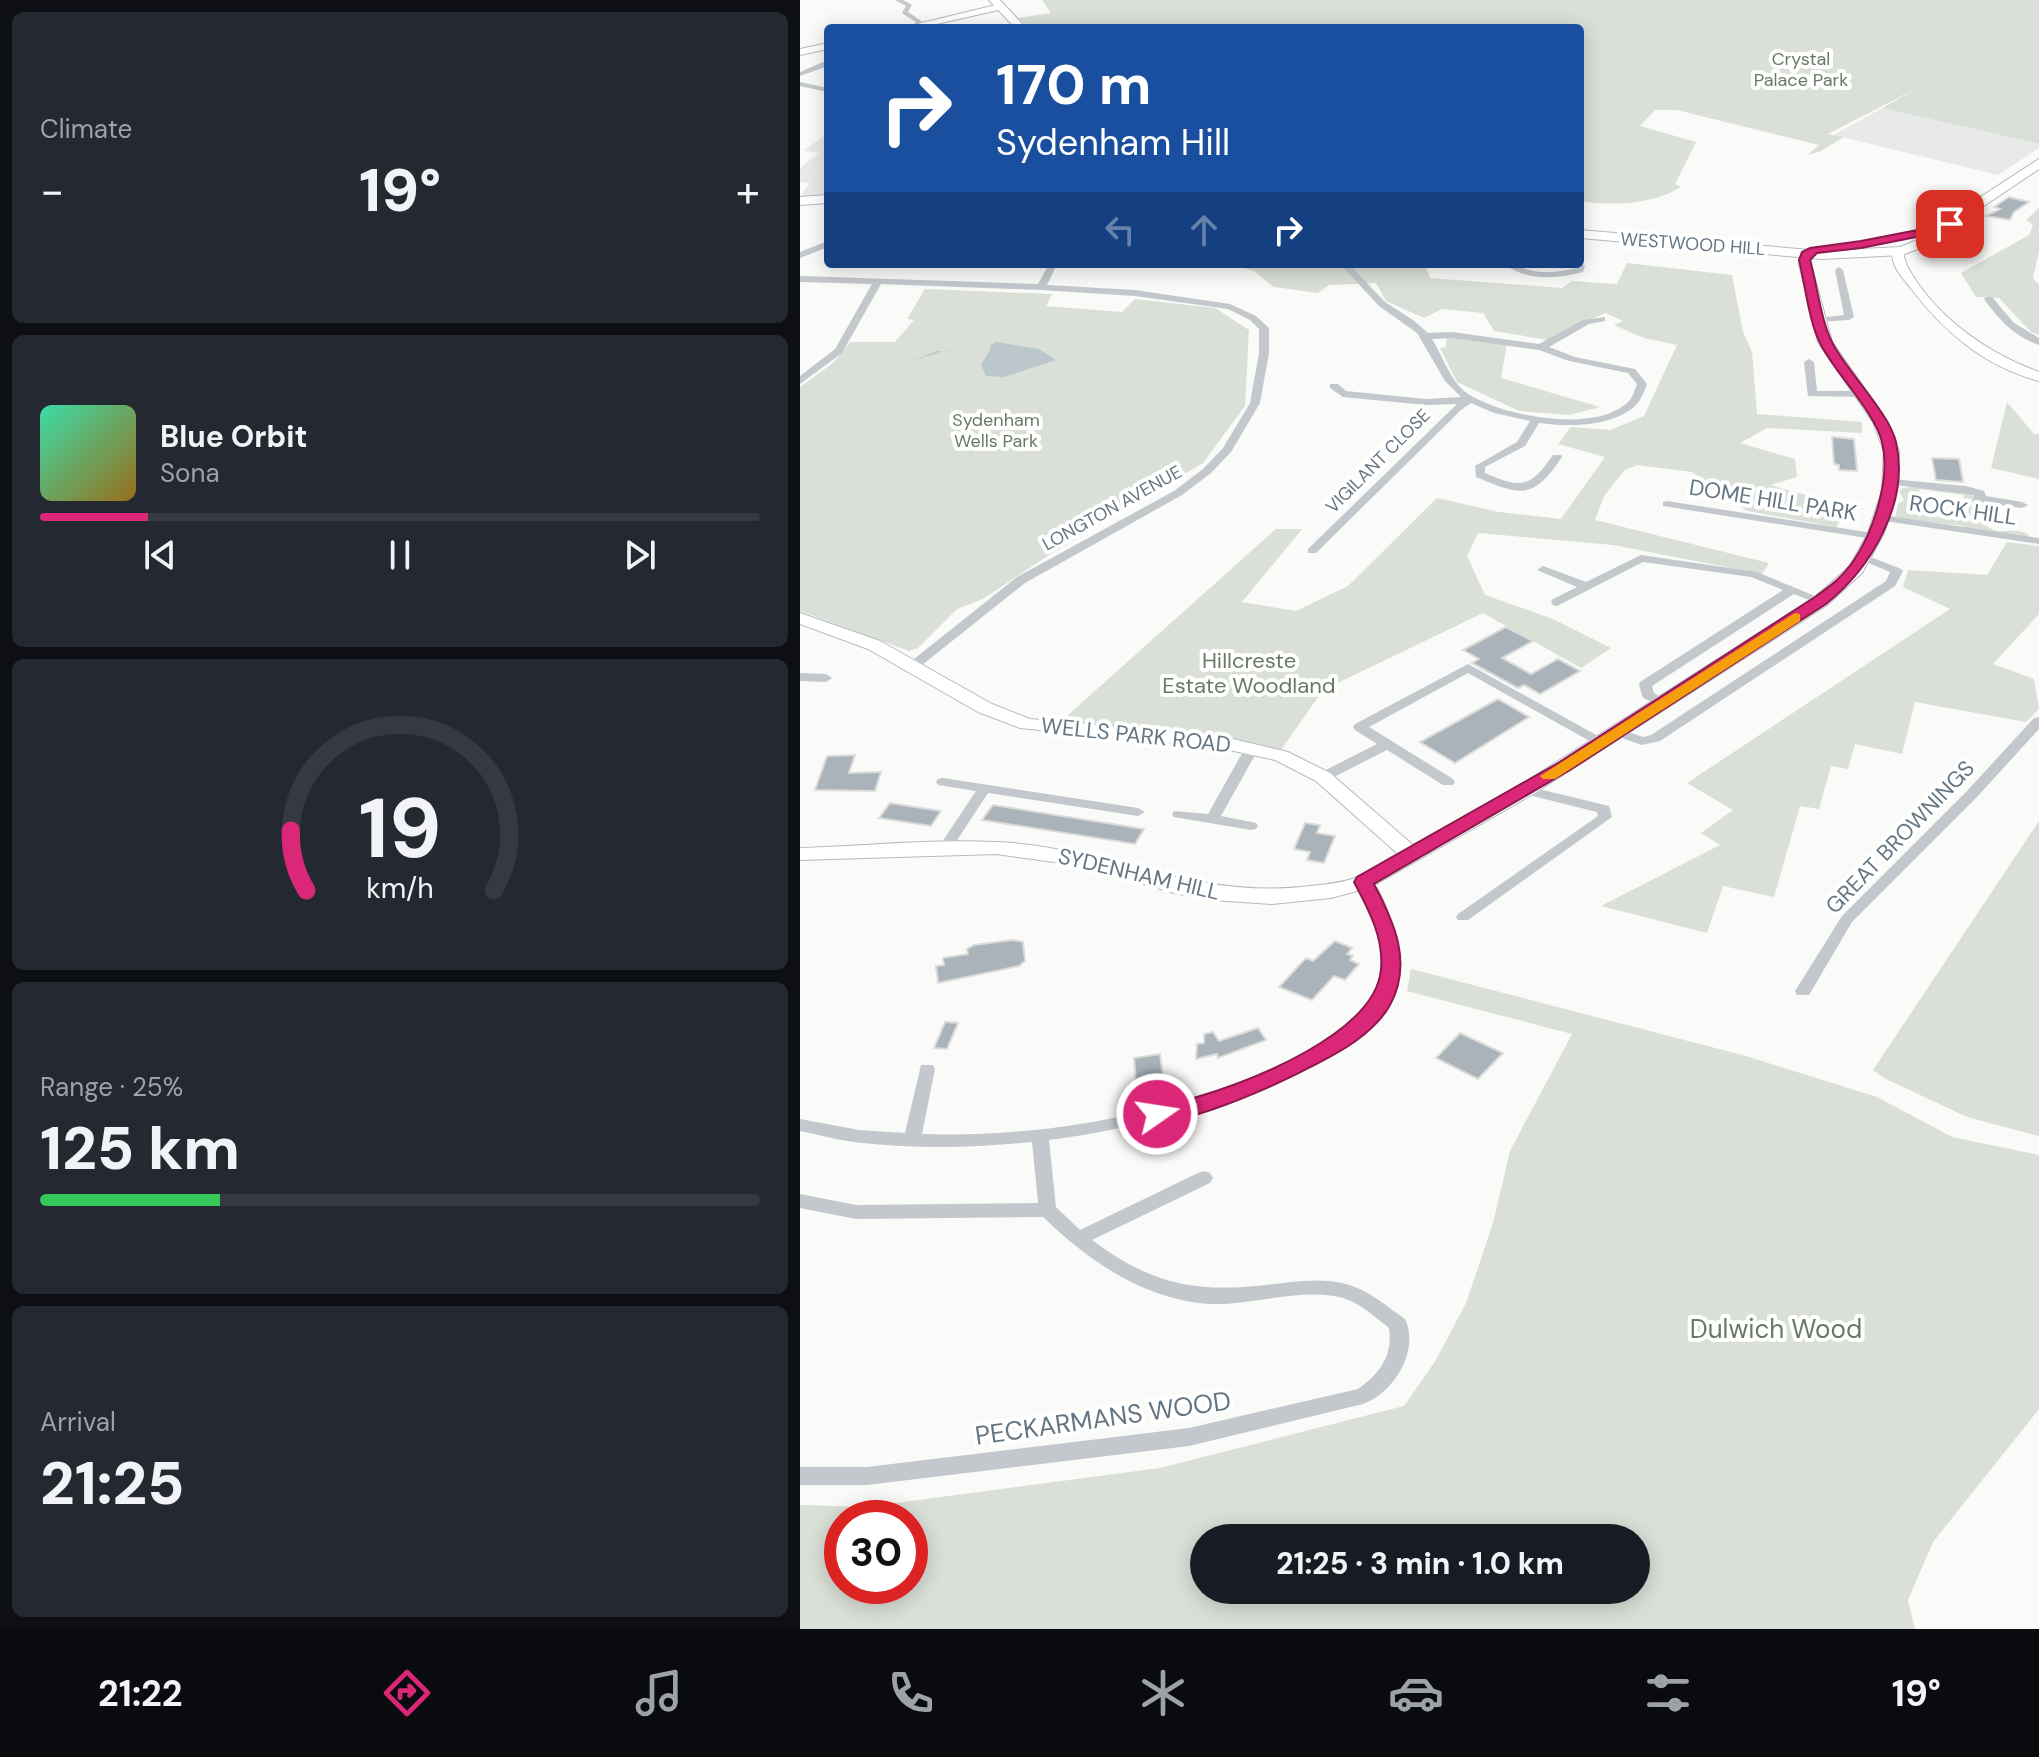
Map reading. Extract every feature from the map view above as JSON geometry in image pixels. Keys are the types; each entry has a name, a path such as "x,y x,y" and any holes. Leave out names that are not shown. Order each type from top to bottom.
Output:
{"main road":[{"path":"997,4 1017,24"},
{"path":"1894,245 1936,230 2039,163"},
{"path":"800,201 824,199"},
{"path":"1894,245 1939,236 1936,230"},
{"name":"WESTWOOD HILL","path":"1584,234 1806,254 1894,245"},
{"name":"WESTWOOD HILL","path":"1806,254 1814,250 1861,245 1894,245"}],"street":[{"path":"898,0 910,6 904,12 907,16 922,24 997,4"},
{"path":"800,53 824,47"},
{"path":"800,74 824,65"},
{"path":"800,84 824,89"},
{"path":"1894,245 1900,265 1955,332 2000,364 2039,377"},
{"path":"800,255 824,246"},
{"name":"SYDENHAM HILL","path":"800,854 945,848 1029,850 1084,860 1174,886 1242,896 1331,891 1364,882 1526,790 1821,601 1846,581 1863,557 1882,518 1891,482 1889,441 1862,394 1825,342 1805,264 1806,254"},
{"path":"1041,287 1051,268"},
{"path":"1348,268 1386,307 1411,320 1425,336 1458,390 1502,414 1535,421 1573,421 1612,414 1632,404 1642,384 1631,371 1572,359 1541,347 1452,335 1425,336"},
{"path":"1514,268 1520,272 1566,274 1580,268"},
{"path":"1820,320 1849,317 1839,270"},
{"name":"LONGTON AVENUE","path":"800,279 1041,287 1197,301 1230,307 1253,318 1265,333 1255,403 1227,450 1207,471 1178,493 1021,580 913,666"},
{"path":"800,381 839,351 878,281"},
{"path":"1989,299 2001,317 2027,337 2039,342"},
{"path":"1541,347 1586,322 1602,319"},
{"path":"1809,362 1812,394 1862,394"},
{"path":"1334,386 1343,394 1371,397 1426,402 1471,399"},
{"name":"VIGILANT CLOSE","path":"1312,551 1457,408 1471,399"},
{"path":"1535,421 1521,444 1480,466 1480,475 1499,483 1531,487 1541,483 1557,457"},
{"path":"1891,482 1973,490 1980,493 1981,499"},
{"path":"1963,504 1976,503 1981,499 2022,505"},
{"name":"DOME HILL PARK","path":"1667,504 1873,536"},
{"name":"ROCK HILL","path":"1882,518 2039,541"},
{"path":"1448,782 1360,727 1468,668 1608,736 1642,741 1655,738 1891,583 1897,571 1863,557"},
{"path":"1557,602 1641,558 1753,574 1821,601"},
{"path":"1543,570 1588,587"},
{"path":"1663,702 1648,695 1645,685 1792,590"},
{"name":"WELLS PARK ROAD","path":"800,618 846,633 913,666 985,708 1027,724 1252,748 1306,766 1373,818 1412,856"},
{"path":"800,677 826,678"},
{"name":"GREAT BROWNINGS","path":"1803,991 1847,919 1972,794 2039,721"},
{"path":"1323,777 1387,744"},
{"path":"1212,819 1252,748"},
{"path":"943,782 1138,812"},
{"path":"945,848 985,788"},
{"path":"1463,917 1605,817 1604,809 1526,790"},
{"path":"1179,814 1251,826"},
{"path":"800,1125 818,1130 912,1140 1040,1135 1201,1104 1270,1079 1348,1036 1381,1003 1391,971 1384,922 1364,882"},
{"path":"912,1140 927,1069"},
{"path":"800,1201 856,1212 1047,1210 1040,1135"},
{"path":"1077,1239 1204,1178"},
{"name":"PECKARMANS WOOD","path":"800,1476 867,1476 1189,1437 1363,1396 1384,1383 1402,1342 1398,1324 1358,1296 1343,1290 1209,1297 1177,1293 1131,1276 1077,1239 1047,1210"}],"shaded area":[{"path":"1882,108 2039,144 2039,148 1998,175 1834,135"},
{"path":"824,136 824,195 800,197 810,183 800,182 800,168 819,153 803,151"},
{"path":"996,342 1039,349 1056,360 1004,377 986,376 981,365 991,345"}],"green space":[{"name":"Crystal Palace Park","path":"1042,0 2039,0 2039,144 1882,108 1919,87 1828,134 1844,137 1819,152 1807,155 1819,145 1677,110 1655,110 1640,126 1696,142 1675,184 1681,187 1632,203 1584,201 1584,24 1025,24 1018,18 1051,13"},
{"path":"2039,208 2039,252 2033,278 2039,285 2039,335 2031,332 1999,298 1976,297 1961,273 2029,235 2033,225 2026,220"},
{"name":"Hillcreste Estate Woodland","path":"1627,263 1732,275 1743,332 1752,352 1757,414 1862,422 1862,433 1767,428 1740,443 1795,459 1797,477 1770,485 1850,507 1836,527 1747,511 1692,472 1637,465 1625,470 1604,496 1595,520 1769,563 1762,574 1613,545 1478,533 1467,556 1485,595 1553,619 1611,648 1581,668 1483,613 1323,690 1281,750 1216,734 1058,724 1276,529 1302,529 1242,602 1296,611 1348,586 1437,498 1499,512 1561,519 1605,457 1558,444 1571,427 1610,430 1644,416 1677,345 1644,338 1614,325 1623,321 1605,313 1548,340 1494,331 1483,313 1442,309 1424,318 1386,301 1376,283 1329,285 1318,293 1274,287 1254,271 1243,268 1426,268 1430,278 1562,288 1572,281 1617,284"},
{"name":"Sydenham Wells Park","path":"925,289 1052,294 1046,306 1122,312 1135,299 1215,308 1249,330 1245,406 1203,463 1046,557 983,599 957,609 918,648 909,651 800,611 800,387 833,363 850,342 895,342 914,320 907,319"},
{"path":"1447,333 1507,344 1501,378 1600,407 1570,415 1519,411 1457,382 1440,348 1446,347"},
{"path":"2007,402 2034,434 2039,434 2039,479 1991,468"},
{"path":"1912,487 1972,494 1976,498 1963,502 1964,495 1919,489 1920,505 1917,509 1935,516 1963,519 1968,518 1969,506 1980,506 1973,518 1997,531 2025,533 2029,535 2028,541 1964,529 1964,526 1895,518 1898,504 1904,500 1899,491"},
{"path":"2007,542 2039,546 2039,614 1993,664 2034,679 2039,709 2026,722 1915,702 1902,754 1855,744 1848,769 1831,766 1819,809 1800,806 1774,897 1723,886 1707,933 1601,906 1720,845 1701,833 1733,810 1687,783 1950,609 1903,587 1908,570 1987,575"},
{"path":"2039,821 2039,1136 1967,1117 1873,1070"},
{"name":"Dulwich Wood","path":"1411,969 1746,1056 1877,1097 1952,1137 2039,1155 2039,1409 1933,1542 1908,1600 1915,1629 800,1629 800,1505 824,1506 824,1604 928,1604 928,1500 919,1500 1160,1468 1404,1406 1436,1360 1466,1303 1493,1223 1510,1151 1572,1034 1407,991"}],"building":[{"path":"2009,197 2029,202 2014,212 2010,220 1986,216 2000,209 1994,207"},
{"path":"1832,437 1854,439 1857,471 1839,470 1839,465 1834,464"},
{"path":"1932,458 1959,459 1963,482 1936,480"},
{"path":"1506,627 1533,641 1502,658 1531,674 1558,659 1580,671 1540,694 1524,685 1518,688 1472,663 1479,659 1463,650"},
{"path":"1498,699 1529,717 1455,763 1420,742"},
{"path":"855,755 849,773 881,772 875,791 815,790 827,756"},
{"path":"890,803 941,811 931,826 879,818"},
{"path":"993,805 1144,829 1135,844 982,820"},
{"path":"1305,823 1320,825 1317,833 1335,836 1324,863 1307,860 1310,852 1294,849"},
{"path":"1013,940 1023,942 1025,961 1019,966 938,983 936,966 944,965 943,958 968,954 967,949 974,945"},
{"path":"1335,941 1352,948 1347,954 1353,956 1350,960 1359,964 1345,980 1334,976 1312,1000 1279,987 1306,958 1313,961"},
{"path":"945,1022 958,1023 947,1049 934,1048"},
{"path":"1258,1028 1266,1040 1218,1058 1217,1054 1196,1059 1197,1044 1204,1043 1204,1034 1213,1032 1219,1041"},
{"path":"1460,1033 1503,1053 1478,1079 1436,1058"},
{"path":"1160,1054 1163,1077 1136,1081 1134,1058"}],"slow traffic":[{"path":"1549,776 1795,617"}],"route":[{"path":"1157,1114 1201,1104 1270,1079 1348,1036 1367,1020 1381,1003 1391,971 1391,959 1380,910 1364,882 1526,790 1821,601 1846,581 1863,557 1882,518 1891,482 1889,441 1856,385 1825,342 1806,254 1814,250 1861,245 1942,229 1950,224"}]}
